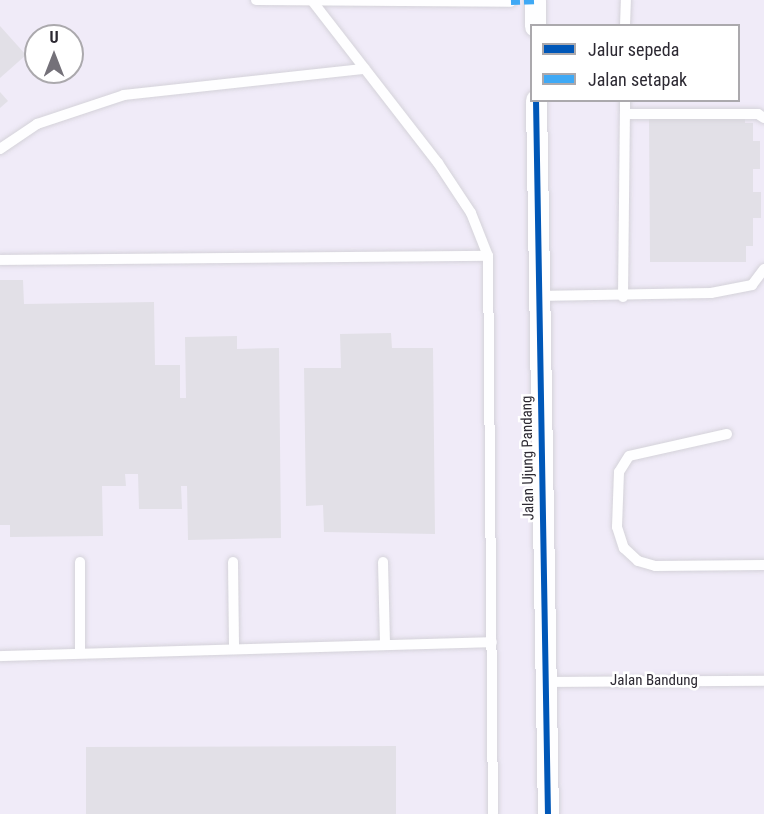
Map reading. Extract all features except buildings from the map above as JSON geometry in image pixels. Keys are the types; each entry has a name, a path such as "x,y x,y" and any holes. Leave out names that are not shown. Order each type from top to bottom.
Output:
{"street":[{"path":"535,0 535,24"},
{"name":"Jalan Ujung Pandang","path":"536,102 544,682 549,814"}],"lane":[{"path":"256,0 511,2"},
{"path":"625,24 626,0"},
{"path":"313,2 438,163 471,213 488,255 493,814"},
{"path":"0,149 37,124 124,95 365,69"},
{"path":"623,297 625,102"},
{"path":"625,114 758,114 764,118"},
{"path":"0,260 488,255"},
{"path":"537,296 623,297 736,289 752,285 764,269"},
{"path":"727,434 629,456 619,472 617,527 624,548 638,561 655,566 764,565"},
{"path":"80,562 80,653"},
{"path":"233,562 234,649"},
{"path":"383,562 385,644"},
{"path":"0,656 492,642"},
{"name":"Jalan Bandung","path":"544,682 764,681"}],"shaded area":[{"path":"0,0 764,0 764,814 0,814"}],"marked path":[{"path":"511,2 535,1"}],"cycle path":[{"path":"536,102 548,814"}]}
